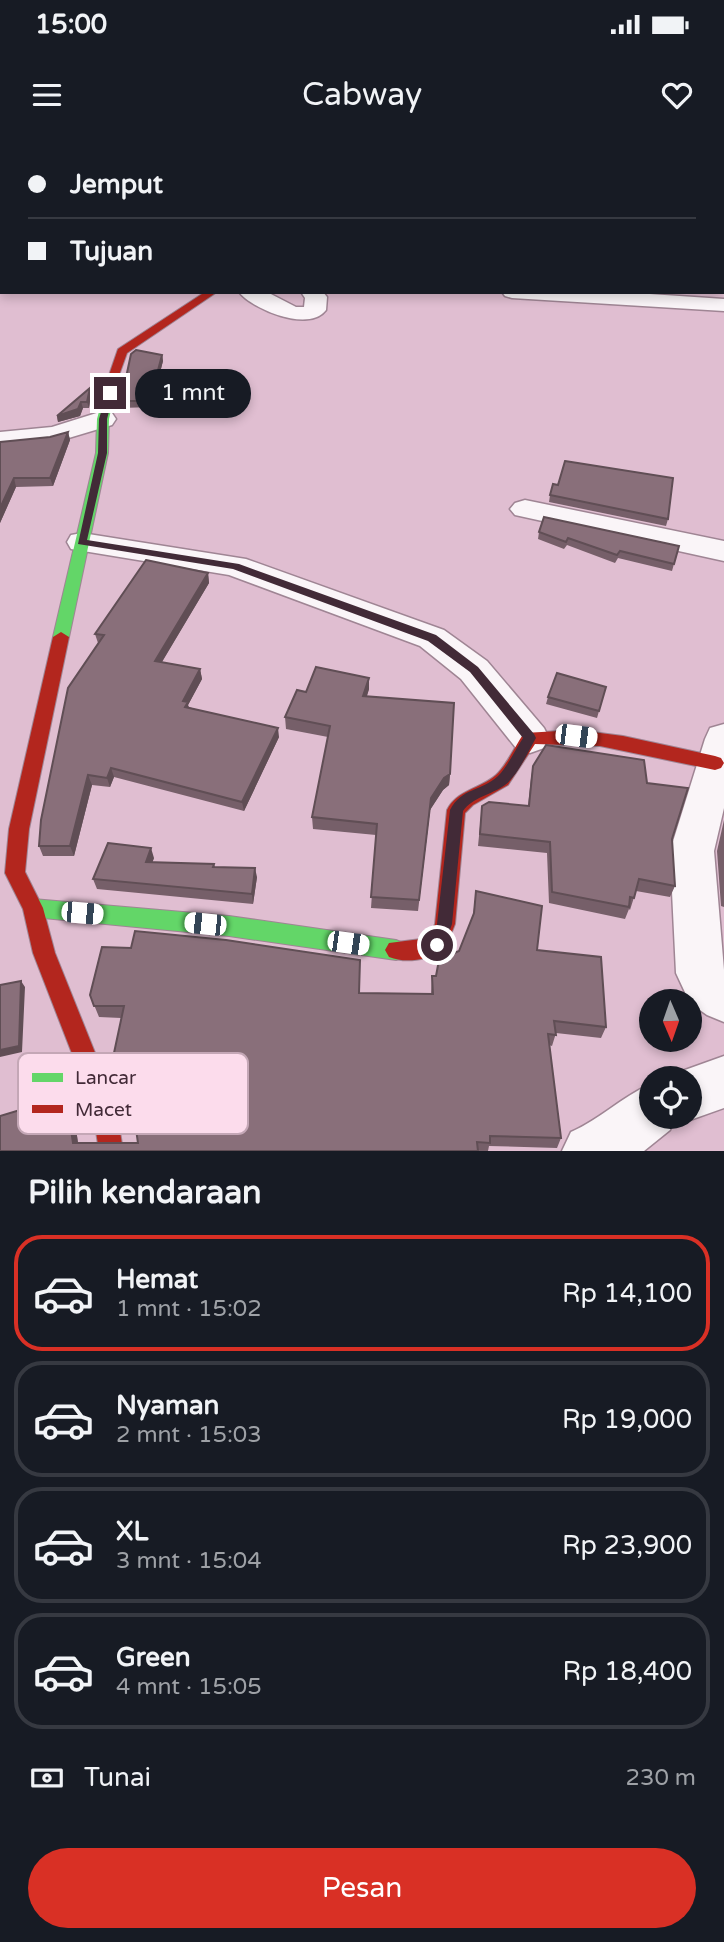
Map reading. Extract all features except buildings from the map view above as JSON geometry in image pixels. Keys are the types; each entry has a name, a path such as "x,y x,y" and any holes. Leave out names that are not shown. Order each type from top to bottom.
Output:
{"street":[{"path":"83,1053 44,953 33,908 15,873 19,829 102,453 103,419 117,359 122,351 209,294"},
{"path":"253,294 290,313 303,316 315,310 316,297 313,294"},
{"path":"545,294 724,305"},
{"path":"0,440 54,436 103,419"},
{"path":"525,509 724,551"},
{"path":"82,542 235,566 432,638 474,670 530,738"},
{"path":"33,908 229,926 396,950 423,950 437,945 445,924 456,810 465,798 488,790 504,778 530,738 556,733 719,751 692,851 700,973 706,986 724,998"},
{"path":"702,1090 724,1082"},
{"path":"590,1151 611,1143 639,1121"}],"traffic: fast":[{"path":"61,637 102,453 103,419 113,378"},
{"path":"33,908 229,926 396,950"}],"traffic: jam":[{"path":"113,378 122,351 209,294"},
{"path":"61,637 19,829 15,873 33,908 44,953 83,1053"},
{"path":"396,950 423,950 437,945 445,924 456,810 466,800 502,780 530,738 554,736 600,739 715,763"},
{"path":"108,1134 111,1151"}],"route":[{"path":"110,393 103,419 102,453 82,542 235,566 432,638 474,670 530,738 504,778 488,790 465,798 456,810 445,924 437,945"}]}
